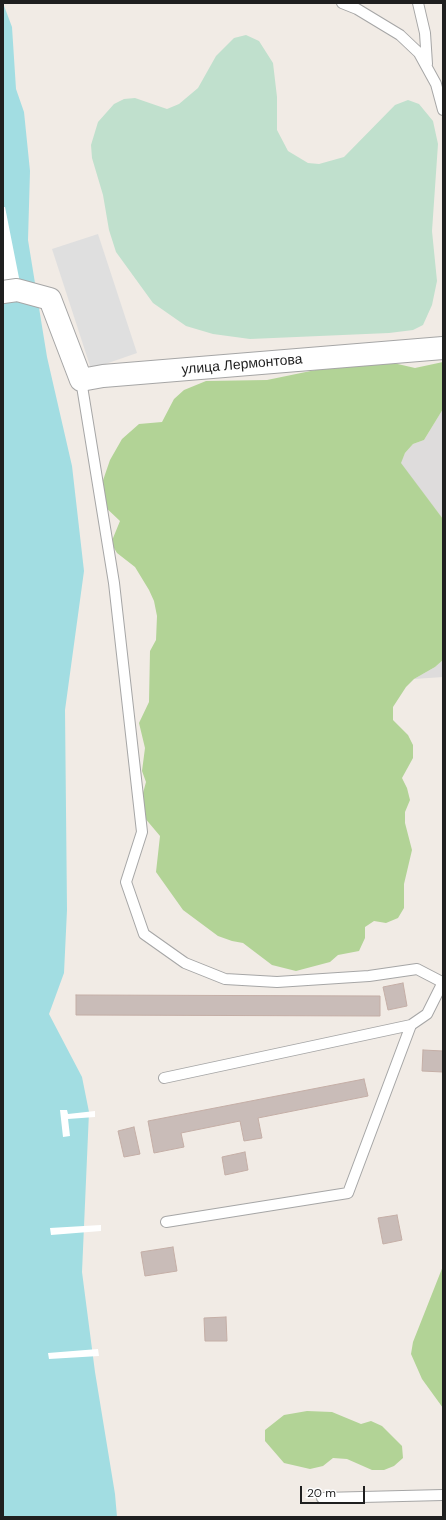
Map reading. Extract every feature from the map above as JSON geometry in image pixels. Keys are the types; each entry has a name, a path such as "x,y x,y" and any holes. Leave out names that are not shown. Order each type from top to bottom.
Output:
{"street":[{"path":"3,292 17,290 50,299 81,380"},
{"name":"улица Лермонтова","path":"81,380 103,376 443,348"}],"lane":[{"path":"342,3 357,9 400,35 419,53 436,84 443,110"},
{"path":"418,3 425,33 427,69"},
{"path":"81,380 114,583 142,832 126,882 144,934 185,963 225,979 277,982 369,976 417,969 442,982 427,1014 411,1025 164,1078"},
{"path":"166,1222 348,1193 411,1025"},
{"path":"322,1498 443,1495"}],"shaded area":[{"path":"98,234 137,353 91,369 52,249"},
{"path":"443,409 443,519 400,463 405,453 413,444 424,440"},
{"path":"443,660 443,677 414,679 435,667"}],"green space":[{"path":"246,35 259,41 273,63 277,97 277,130 288,151 308,163 319,164 344,157 395,105 408,100 419,104 433,121 438,144 432,231 437,281 432,305 423,325 413,330 389,333 250,339 213,334 186,326 153,303 116,252 109,230 103,195 92,158 91,145 98,122 114,104 124,99 135,98 167,109 179,104 198,88 216,56 234,38"},
{"path":"376,359 415,368 443,362 443,409 424,440 413,444 405,453 401,463 443,519 443,660 435,667 414,679 406,687 393,707 393,720 408,735 413,745 413,758 402,778 407,788 410,800 405,812 405,823 412,850 404,884 404,908 398,918 386,923 374,921 365,927 365,938 359,951 338,955 330,962 296,971 272,965 243,943 218,936 183,910 156,872 160,836 144,817 140,804 146,782 142,771 145,748 139,723 149,702 150,651 156,640 157,616 154,601 135,567 117,553 111,543 120,521 102,504 99,492 110,460 122,439 139,424 162,422 174,399 184,390 206,381 267,380 364,360"},
{"path":"443,1266 443,1408 422,1379 411,1354 413,1342"},
{"path":"307,1411 332,1412 361,1424 371,1421 382,1426 402,1446 403,1458 394,1466 384,1470 372,1470 347,1459 333,1458 323,1466 310,1469 284,1463 265,1441 265,1430 284,1415"}],"water":[{"path":"3,3 12,27 16,89 24,112 30,171 28,240 47,357 72,466 84,571 65,710 67,910 64,973 49,1014 82,1077 89,1112 82,1272 95,1372 115,1494 117,1517 3,1517"}],"pier":[{"path":"3,207 5,207 21,288 3,298"},
{"path":"60,1110 67,1110 68,1114 95,1111 95,1117 68,1119 70,1136 63,1137"},
{"path":"101,1225 101,1231 51,1235 50,1228"},
{"path":"98,1349 99,1356 49,1359 48,1353"}],"building":[{"path":"403,983 407,1006 388,1010 383,987"},
{"path":"76,995 380,996 380,1016 76,1015"},
{"path":"423,1050 443,1051 443,1072 422,1071"},
{"path":"364,1079 368,1096 258,1118 262,1138 244,1141 240,1121 181,1133 184,1147 154,1153 148,1121"},
{"path":"134,1127 140,1154 124,1157 118,1131"},
{"path":"245,1152 248,1170 225,1175 222,1157"},
{"path":"397,1215 402,1240 383,1244 378,1218"},
{"path":"173,1247 177,1271 145,1276 141,1252"},
{"path":"226,1317 227,1341 205,1341 204,1318"}]}
